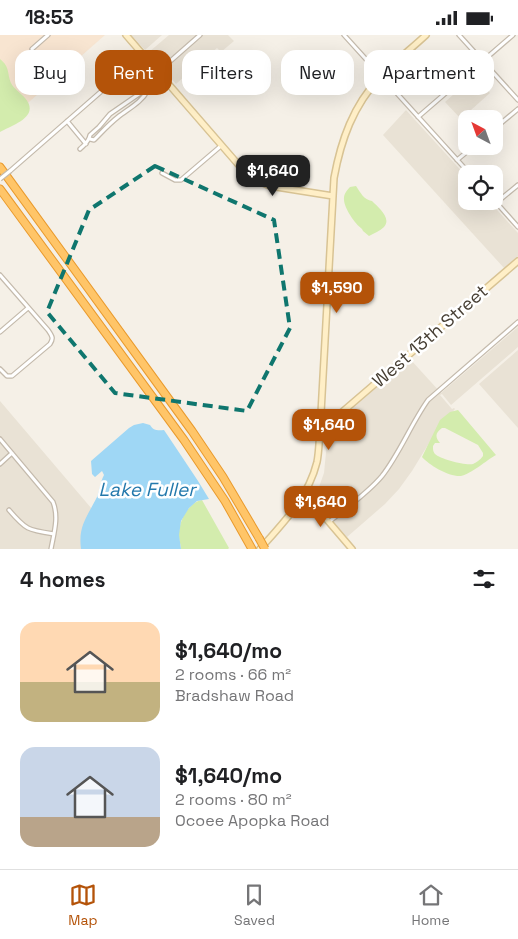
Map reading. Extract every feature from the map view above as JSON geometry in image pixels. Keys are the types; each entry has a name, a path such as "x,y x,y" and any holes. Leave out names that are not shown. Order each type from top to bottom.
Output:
{"highway":[{"path":"0,167 192,431 227,483 265,549"},
{"path":"0,189 184,440 225,501 251,548"}],"street":[{"path":"32,49 48,35"},
{"path":"172,60 200,35"},
{"path":"344,35 364,57"},
{"path":"410,50 426,35"},
{"path":"459,35 473,50"},
{"path":"494,51 513,35"},
{"path":"128,36 139,50"},
{"path":"494,73 518,100"},
{"path":"172,88 243,170 260,183 333,196"},
{"path":"0,179 97,95"},
{"path":"80,149 90,139 90,135 110,114 138,95"},
{"path":"90,139 94,140 145,95"},
{"path":"260,549 292,513 305,494 317,460 334,178 339,151 348,128 366,95"},
{"path":"398,95 462,165"},
{"path":"418,117 444,95"},
{"path":"503,122 518,109"},
{"path":"67,121 86,144"},
{"path":"162,173 175,180 181,180 222,145"},
{"path":"457,160 463,155"},
{"path":"503,196 518,185"},
{"path":"502,210 518,227"},
{"name":"West 13th Street","path":"320,431 518,261"},
{"path":"0,369 7,376 12,376 52,341 52,336 1,276"},
{"path":"0,332 28,308"},
{"path":"329,522 382,476 428,400 518,322"},
{"path":"0,439 53,501 56,518 51,549"},
{"path":"0,464 12,453"},
{"path":"305,494 352,549"},
{"path":"8,510 26,528 54,534"}],"highlighted area":[{"path":"155,166 274,220 290,328 247,411 115,393 47,312 89,210"}],"shaded area":[{"path":"0,35 105,35 85,53 85,50 15,50 15,95 37,95 21,109 0,85"},
{"path":"131,35 162,35 145,50"},
{"path":"169,35 228,35 234,41 223,50 217,48 215,50 182,50 182,79 176,84 172,79 172,50 151,50"},
{"path":"453,95 488,95 471,110 458,110 458,116 445,102"},
{"path":"406,110 458,167 458,210 497,210 518,233 518,256 504,268 383,135"},
{"path":"518,327 518,347 451,405 442,394 440,395 452,409 455,409 437,430 399,489 385,504 347,537 312,497 319,487 324,473 328,432 351,412 350,410 410,359 441,393"},
{"path":"518,350 518,428 479,384"},
{"path":"0,401 126,549 0,549"}],"green space":[{"path":"0,59 7,67 11,83 15,88 15,95 22,95 25,98 30,110 23,119 0,132"},
{"path":"356,186 364,197 381,209 385,216 386,224 384,227 369,236 353,219 344,202 344,197 350,187"},
{"path":"458,410 496,455 474,470 461,476 451,475 440,470 422,457 440,420 450,412","holes":["442,428 478,445 483,453 480,460 473,464 459,463 435,454 433,446 435,443 440,443 437,439 437,433"]},
{"path":"202,500 228,549 181,549 179,532 184,514 192,505"}],"water":[{"name":"Lake Fuller","path":"143,423 150,425 156,430 164,430 209,499 197,501 189,508 181,521 179,535 181,549 81,549 82,528 97,497 104,475 102,471 95,477 92,474 91,461 129,428"}]}
